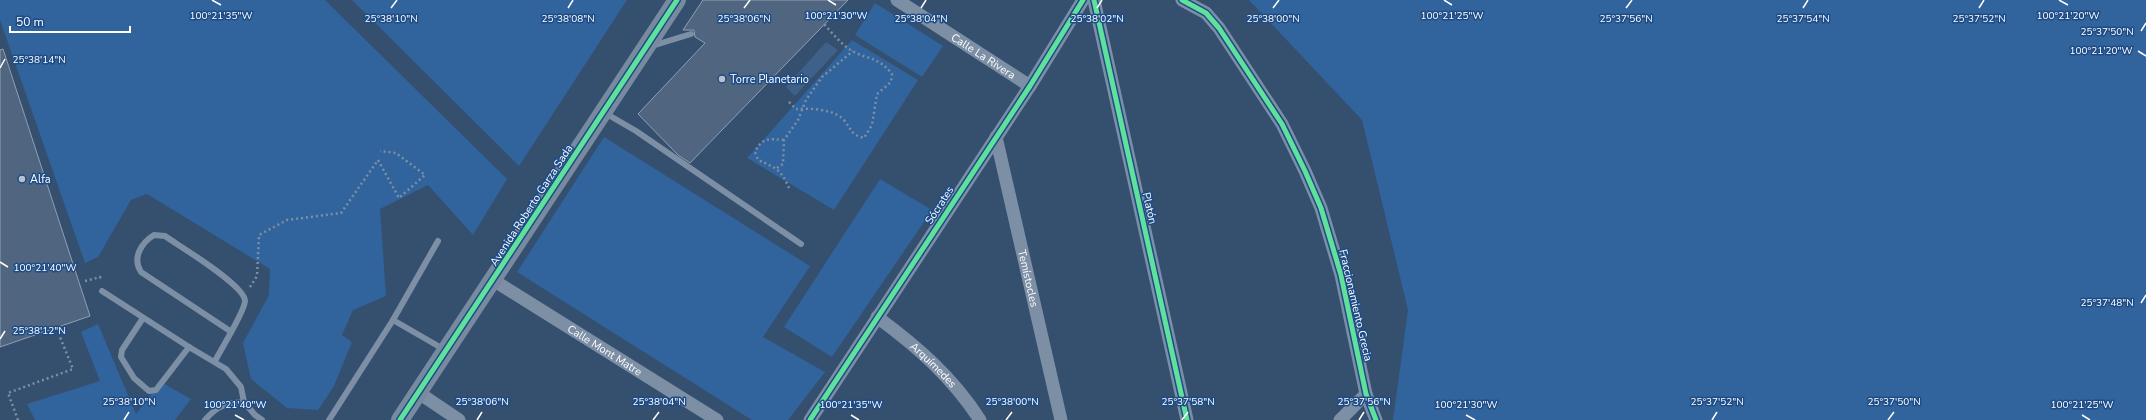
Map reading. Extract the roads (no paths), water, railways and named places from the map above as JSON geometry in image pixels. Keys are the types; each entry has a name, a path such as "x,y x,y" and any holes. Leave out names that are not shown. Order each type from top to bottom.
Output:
{"street":[{"name":"Calle La Rivera","path":"897,0 1030,86"},
{"name":"Sócrates","path":"810,420 1030,86 1083,0"},
{"name":"Platón","path":"1094,0 1187,420"},
{"name":"Fraccionamiento Grecia","path":"1182,0 1206,13 1219,28 1282,124 1305,170 1322,208 1341,275 1366,394 1376,420"},
{"name":"Avenida Roberto Garza Sada","path":"400,420 604,112 649,43 674,1"},
{"name":"Temístocles","path":"996,137 1061,420"},
{"name":"Calle Mont Matre","path":"493,280 718,420"},
{"name":"Arquímedes","path":"877,317 907,339 934,363 966,398 980,420"},
{"path":"419,393 459,420"},
{"path":"1340,420 1366,394"}],"lane":[{"path":"649,43 655,45 691,34"},
{"path":"604,112 636,131 801,244"},
{"path":"215,361 244,304 244,296 240,289 227,278 165,236 154,235 149,238 138,256 138,267 146,277 230,331"},
{"path":"329,420 393,320 438,241"},
{"path":"102,291 226,369 238,381 241,387 244,402 253,418 262,420"},
{"path":"143,318 122,350 121,357 134,378 145,389 149,391 156,390 189,347"},
{"path":"393,320 446,351"},
{"path":"205,420 218,407 226,403 244,402"}],"place":[{"name":"Torre Planetario","path":"722,79"},
{"name":"Alfa","path":"22,179"}]}
